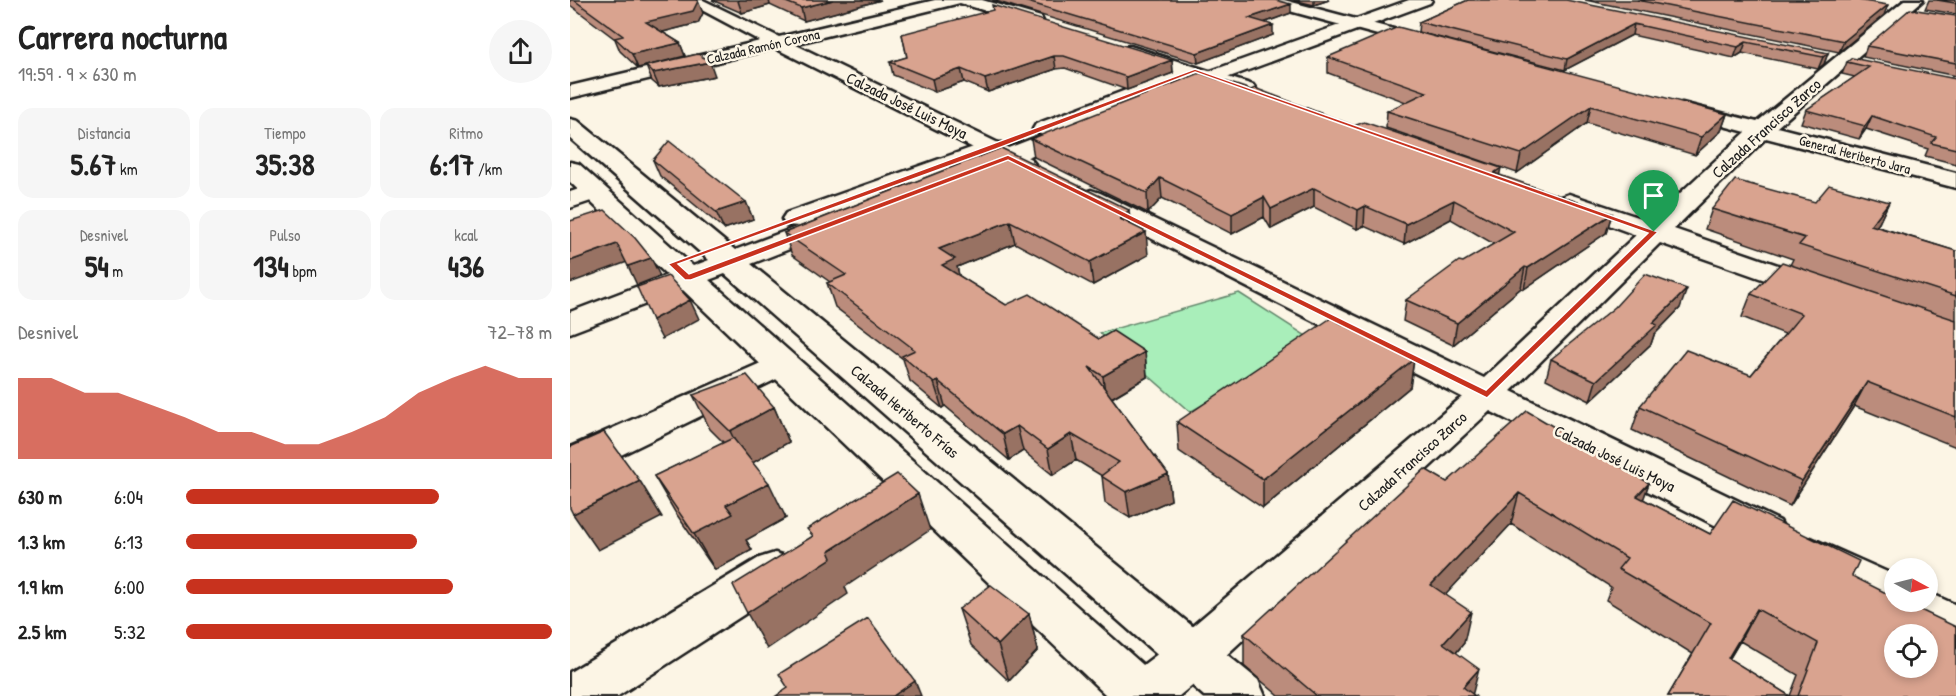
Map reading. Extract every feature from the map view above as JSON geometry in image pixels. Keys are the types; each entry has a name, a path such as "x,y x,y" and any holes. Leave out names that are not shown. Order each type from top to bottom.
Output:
{"street":[{"name":"Calzada José Luis Moya","path":"691,0 779,41 1056,181 1884,591"},
{"name":"Calzada Ramón Corona","path":"570,92 955,0"},
{"path":"965,0 1053,27"},
{"path":"1266,0 1448,49"},
{"path":"1350,22 1397,0"},
{"path":"570,323 680,271 1001,153 1202,73 1350,22 1424,0"},
{"name":"Calzada Francisco Zarco","path":"1142,696 1192,656 1487,394 1761,130 1842,60 1906,9"},
{"path":"1107,44 1202,73 1265,96"},
{"name":"General Heriberto Jara","path":"1668,106 1956,181"},
{"name":"Calzada Heriberto Frías","path":"570,126 1240,696"},
{"path":"578,187 680,271 782,364 898,495 1142,696"},
{"path":"1543,193 1833,294"},
{"path":"570,301 680,271"},
{"path":"570,463 782,364"},
{"path":"575,696 813,547"},
{"path":"1925,612 1956,627"}],"green space":[{"path":"1239,293 1314,341 1190,412 1100,333"}],"building":[{"path":"574,0 698,1 693,11 646,22 680,43 632,54 615,38 623,36"},
{"path":"781,0 833,0 801,8"},
{"path":"1021,0 1275,0 1291,4 1249,18 1273,25 1197,53"},
{"path":"1468,0 1566,0 1828,53 1823,57 1746,42 1738,47 1634,24 1567,59 1419,22"},
{"path":"1637,0 1857,0 1888,5 1844,41"},
{"path":"1937,0 1956,0 1956,3"},
{"path":"992,5 1172,60 1126,77 1064,56 1054,56 985,79 961,69 932,79 890,62 907,57 902,34 993,10"},
{"path":"1910,9 1956,16 1956,63 1867,46"},
{"path":"1398,27 1727,114 1701,137 1591,106 1521,154 1387,111 1427,92 1328,57"},
{"path":"698,54 710,62 653,73 646,66"},
{"path":"1852,58 1956,79 1956,149 1931,143 1936,137 1872,116 1865,126 1806,110 1869,67 1847,62"},
{"path":"1200,73 1251,90 1255,88 1354,126 1364,122 1501,168 1494,173 1612,214 1528,268 1525,267 1457,323 1406,300 1459,261 1463,262 1514,232 1454,200 1406,224 1365,206 1358,210 1314,188 1271,209 1264,197 1232,214 1160,178 1147,193 1031,139"},
{"path":"669,141 746,202 716,212 653,160"},
{"path":"1001,148 1129,210 1120,219 1146,232 1090,262 1010,221 939,249 955,259 942,265 1006,305 1030,294 1099,339 1113,331 1145,352 1103,376 1089,367 1168,474 1126,492 1101,476 1119,462 1071,434 1048,449 1017,426 1003,434 938,381 934,383 902,356 915,350 827,283 846,275 784,233"},
{"path":"1735,180 1815,202 1829,185 1889,202 1871,225 1956,251 1956,296 1799,245 1805,238 1712,209"},
{"path":"605,210 635,238 651,258 628,266 617,244 570,261 570,221"},
{"path":"1782,262 1956,320 1956,417 1867,382 1802,481 1640,406 1686,350 1751,375 1802,314 1751,294"},
{"path":"1645,274 1687,289 1653,323 1657,325 1596,381 1551,359 1615,307"},
{"path":"668,276 690,300 652,320 637,287"},
{"path":"1331,318 1414,359 1263,479 1177,422"},
{"path":"747,375 774,407 730,431 693,395"},
{"path":"1527,411 1649,483 1637,496 1710,534 1733,500 1859,561 1852,576 1884,592 1884,612 1925,612 1956,627 1956,696 1798,696 1818,643 1757,609 1728,658 1790,696 1668,696 1711,623 1618,569 1627,558 1519,493 1431,585 1471,612 1443,643 1479,669 1463,687 1475,696 1317,696 1244,634 1425,469 1447,482"},
{"path":"604,432 640,481 573,514 570,508 570,447"},
{"path":"733,438 769,483 726,505 733,514 694,534 654,476"},
{"path":"897,474 918,494 829,551 832,558 747,613 733,585 813,536 807,529"},
{"path":"991,585 1029,614 998,645 959,609"},
{"path":"868,618 915,681 893,696 776,696 788,688 779,674"}],"route":[{"path":"1195,70 1654,232 1487,394 1008,157 688,278 673,264 993,148 1195,70"}]}
